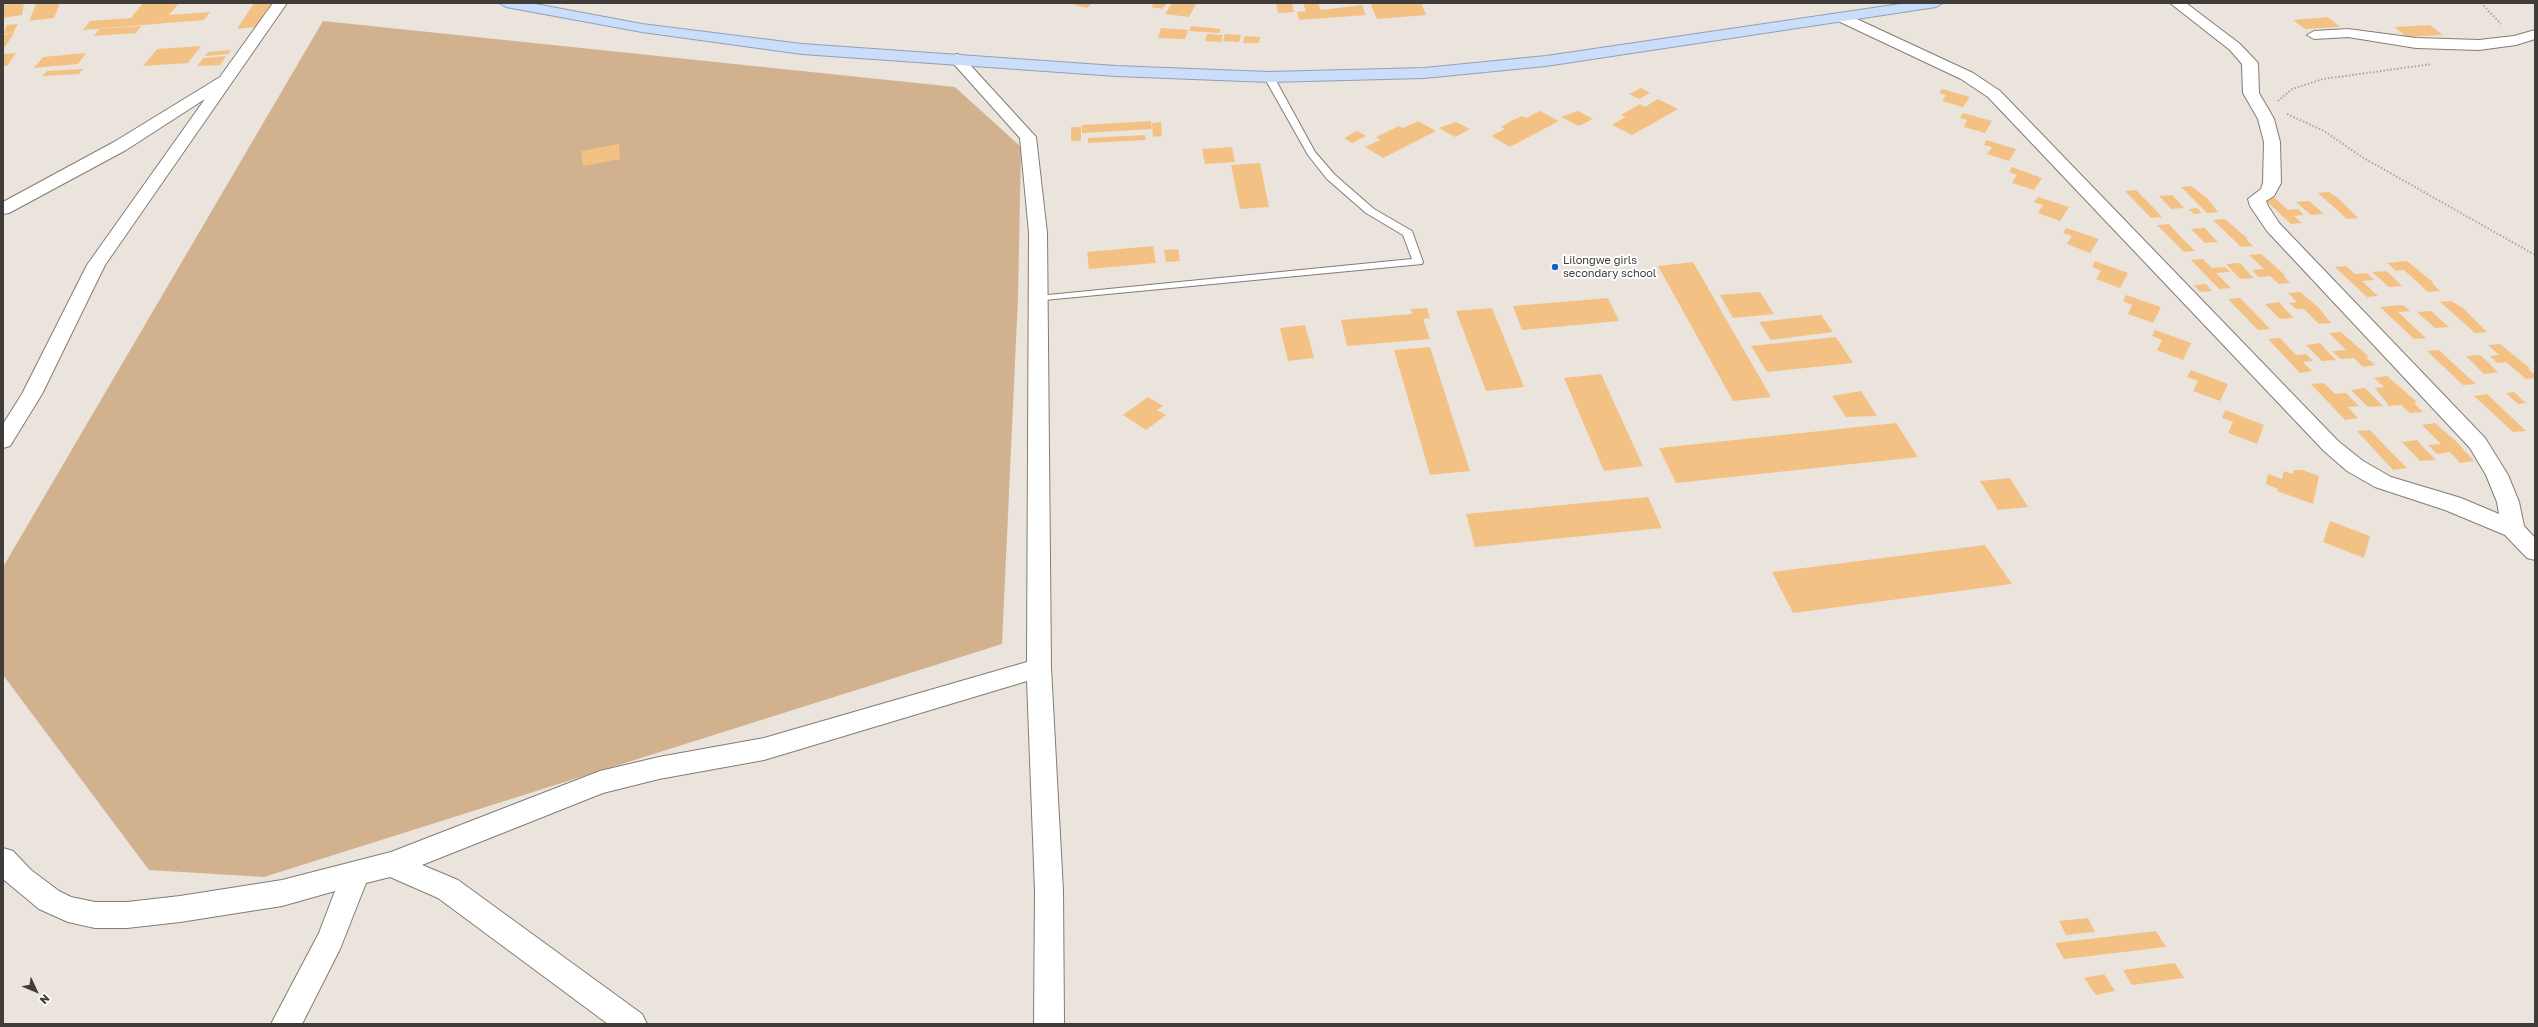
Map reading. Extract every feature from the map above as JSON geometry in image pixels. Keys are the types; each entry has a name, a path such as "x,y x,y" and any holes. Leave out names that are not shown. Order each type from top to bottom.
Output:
{"highway":[{"path":"506,3 595,21 720,40 802,49 1116,71 1269,77 1424,73 1501,66 1718,36 1936,3"}],"street":[{"path":"3,441 32,394 76,300 96,265 280,3"},
{"path":"2178,3 2235,47 2250,63 2251,93 2270,113 2272,183 2268,192 2258,199 2259,206 2273,227 2478,443 2497,475 2508,502 2513,529"},
{"path":"1841,17 1967,76 1994,94 2330,446 2355,466 2383,482 2453,504 2513,529 2535,552"},
{"path":"2314,35 2348,33 2416,43 2479,44 2516,40 2535,34"},
{"path":"957,59 1028,137 1038,233 1039,668 1049,891 1049,1024"},
{"path":"3,209 120,146 229,76"},
{"path":"3,860 21,879 49,900 68,910 95,915 127,915 180,909 282,892 391,864 454,841 600,782 764,749 1039,668"},
{"path":"391,864 448,889 632,1024"},
{"path":"286,1024 330,940 356,874"}],"lane":[{"path":"1038,299 1418,262 1408,233 1370,211 1331,177 1311,153 1269,77"}],"path":[{"path":"2481,3 2516,40"},
{"path":"2435,63 2308,82 2292,89 2280,98 2270,113 2324,131 2362,157 2535,255"}],"shaded area":[{"path":"323,21 955,87 1021,147 1018,298 1002,644 264,877 149,870 3,675 3,567"}],"building":[{"path":"24,3 22,15 3,18 3,5"},
{"path":"60,3 54,18 29,21 36,4"},
{"path":"143,3 179,3 169,15 210,12 204,20 83,30 90,21 131,18"},
{"path":"254,3 271,3 256,27 237,29"},
{"path":"1076,3 1091,4 1087,8 1074,5"},
{"path":"1154,3 1167,3 1162,9 1151,7"},
{"path":"1172,3 1196,4 1189,17 1165,14"},
{"path":"1276,3 1292,3 1294,12 1278,13"},
{"path":"1303,3 1318,3 1321,10 1362,5 1366,15 1299,20 1297,12 1306,11"},
{"path":"1370,3 1425,3 1422,5 1426,15 1377,19"},
{"path":"2328,17 2340,27 2305,29 2293,20"},
{"path":"18,24 13,33 3,34 7,25"},
{"path":"2430,25 2443,35 2407,37 2394,27"},
{"path":"141,26 136,33 94,36 99,29"},
{"path":"1191,26 1221,29 1219,33 1189,31"},
{"path":"1161,28 1188,30 1185,39 1158,38"},
{"path":"14,33 5,47 3,47 3,35"},
{"path":"1207,34 1223,35 1221,42 1205,41"},
{"path":"1225,34 1241,35 1239,42 1223,41"},
{"path":"1245,36 1260,37 1259,43 1243,43"},
{"path":"201,46 188,63 143,66 157,49"},
{"path":"231,50 228,54 205,56 208,52"},
{"path":"16,53 7,66 3,66 3,54"},
{"path":"86,53 78,64 34,68 43,57"},
{"path":"226,56 220,65 197,66 203,58"},
{"path":"83,69 79,74 42,76 47,71"},
{"path":"1641,88 1650,93 1639,99 1629,94"},
{"path":"1942,89 1970,97 1963,107 1942,101 1946,95 1939,93"},
{"path":"1658,99 1678,109 1632,135 1612,125 1625,117 1621,115 1640,104 1645,107"},
{"path":"1540,111 1559,121 1510,147 1491,136 1505,129 1501,127 1511,121 1522,116 1526,118"},
{"path":"1578,111 1593,119 1579,126 1561,117"},
{"path":"1963,113 1992,121 1985,133 1964,127 1967,120 1960,118"},
{"path":"1151,121 1152,129 1082,133 1082,125"},
{"path":"1418,121 1436,131 1383,158 1365,147 1380,140 1376,137 1399,126 1403,128"},
{"path":"1161,122 1162,136 1153,137 1152,123"},
{"path":"1456,122 1470,129 1455,137 1439,128"},
{"path":"1071,127 1081,127 1081,141 1071,141"},
{"path":"1357,131 1366,136 1352,143 1344,138"},
{"path":"1145,135 1146,140 1088,143 1088,138"},
{"path":"1986,140 2016,149 2009,161 1987,154 1992,147 1984,145"},
{"path":"619,144 620,159 583,166 581,151"},
{"path":"1232,147 1235,162 1205,164 1202,149"},
{"path":"1260,163 1269,207 1240,209 1231,165"},
{"path":"2012,167 2042,178 2034,190 2012,183 2017,175 2009,172"},
{"path":"2191,186 2207,198 2218,212 2207,213 2181,187"},
{"path":"2136,190 2162,217 2151,218 2125,191"},
{"path":"2329,192 2338,198 2358,218 2347,219 2318,193"},
{"path":"2172,195 2184,208 2171,209 2159,196"},
{"path":"2038,197 2069,207 2060,221 2038,213 2043,205 2034,202"},
{"path":"2274,197 2288,210 2298,209 2304,215 2294,216 2302,223 2291,224 2263,198"},
{"path":"2309,201 2324,214 2311,215 2296,202"},
{"path":"2197,208 2202,213 2194,214 2189,209"},
{"path":"2225,219 2248,239 2246,239 2253,246 2241,247 2213,220"},
{"path":"2169,224 2195,251 2184,252 2157,225"},
{"path":"2066,228 2099,239 2090,253 2067,244 2072,236 2063,233"},
{"path":"2205,228 2218,242 2205,243 2191,229"},
{"path":"1153,246 1156,263 1089,269 1087,252"},
{"path":"1178,249 1180,261 1166,262 1164,250"},
{"path":"2261,254 2285,275 2283,275 2290,283 2279,284 2270,276 2259,277 2252,270 2264,269 2249,255"},
{"path":"2203,259 2212,268 2225,267 2230,272 2216,273 2231,288 2219,289 2191,260"},
{"path":"2095,261 2128,273 2120,288 2096,279 2101,271 2092,267"},
{"path":"2407,261 2434,283 2432,283 2440,291 2428,292 2404,270 2396,271 2387,263"},
{"path":"1693,262 1771,397 1733,401 1658,266"},
{"path":"2240,263 2254,278 2240,279 2226,264"},
{"path":"2346,266 2355,274 2367,273 2374,280 2362,281 2378,296 2367,297 2335,267"},
{"path":"2386,271 2402,286 2389,287 2372,272"},
{"path":"2206,284 2212,291 2200,292 2194,285"},
{"path":"1760,292 1774,314 1733,318 1720,295"},
{"path":"2300,292 2318,307 2331,323 2319,324 2304,309 2296,309 2289,303 2297,302 2288,293"},
{"path":"2126,295 2161,307 2153,323 2128,314 2132,305 2123,301"},
{"path":"1608,298 1619,321 1522,330 1513,306"},
{"path":"2240,298 2270,329 2258,330 2228,299"},
{"path":"2451,301 2463,308 2487,332 2475,333 2440,302"},
{"path":"2279,302 2294,318 2280,319 2265,304"},
{"path":"2403,305 2410,311 2398,312 2426,338 2414,339 2380,307"},
{"path":"1427,308 1430,318 1423,319 1430,339 1347,346 1341,320 1412,314 1411,309"},
{"path":"1492,308 1524,387 1486,391 1456,311"},
{"path":"2431,311 2449,327 2435,328 2417,312"},
{"path":"1821,315 1833,332 1771,340 1759,322"},
{"path":"1305,325 1314,358 1288,361 1280,328"},
{"path":"2155,330 2191,343 2183,360 2157,350 2162,340 2152,336"},
{"path":"2341,332 2369,357 2366,357 2375,365 2363,367 2354,358 2341,359 2332,351 2346,350 2329,333"},
{"path":"1836,337 1853,363 1767,372 1751,346"},
{"path":"2280,338 2296,355 2306,354 2313,361 2303,362 2312,371 2300,373 2268,339"},
{"path":"2320,343 2336,360 2322,361 2306,345"},
{"path":"2500,344 2531,369 2528,369 2535,375 2535,378 2526,379 2506,362 2497,363 2490,356 2499,355 2488,345"},
{"path":"1430,347 1470,471 1430,475 1394,350"},
{"path":"2439,350 2476,384 2463,385 2427,351"},
{"path":"2480,355 2498,372 2484,374 2466,356"},
{"path":"2191,370 2228,384 2220,401 2193,391 2198,381 2187,377"},
{"path":"1601,374 1643,466 1604,471 1564,378"},
{"path":"2387,376 2417,402 2414,403 2423,412 2410,413 2401,405 2389,406 2375,388 2384,387 2374,378"},
{"path":"2324,383 2335,394 2346,393 2359,406 2348,407 2358,418 2345,420 2311,384"},
{"path":"2365,388 2383,406 2368,407 2351,390"},
{"path":"1861,391 1877,416 1846,417 1832,396"},
{"path":"2514,392 2526,403 2518,404 2506,393"},
{"path":"2487,394 2526,431 2513,432 2474,396"},
{"path":"1148,397 1163,406 1157,410 1166,415 1146,430 1123,415"},
{"path":"2225,410 2264,425 2257,444 2228,433 2233,422 2222,418"},
{"path":"1896,423 1918,457 1676,483 1659,448"},
{"path":"2435,423 2457,442 2474,461 2460,463 2450,452 2437,454 2428,445 2441,444 2422,425"},
{"path":"2370,430 2407,468 2393,470 2357,431"},
{"path":"2417,440 2436,460 2420,461 2402,442"},
{"path":"2294,470 2303,470 2319,476 2313,504 2277,491 2278,489 2266,484 2268,474 2282,479 2284,471 2293,474"},
{"path":"2010,478 2028,507 1998,510 1980,481"},
{"path":"1648,497 1662,528 1475,547 1466,514"},
{"path":"2330,521 2370,536 2364,558 2323,542"},
{"path":"1985,545 2012,584 1793,613 1772,572"},
{"path":"2088,918 2095,932 2066,935 2059,921"},
{"path":"2156,931 2166,947 2064,959 2055,943"},
{"path":"2175,963 2184,978 2132,985 2123,970"},
{"path":"2104,974 2115,991 2096,995 2084,978"}],"place":[{"name":"Lilongwe girls secondary school","path":"1555,267"}]}
